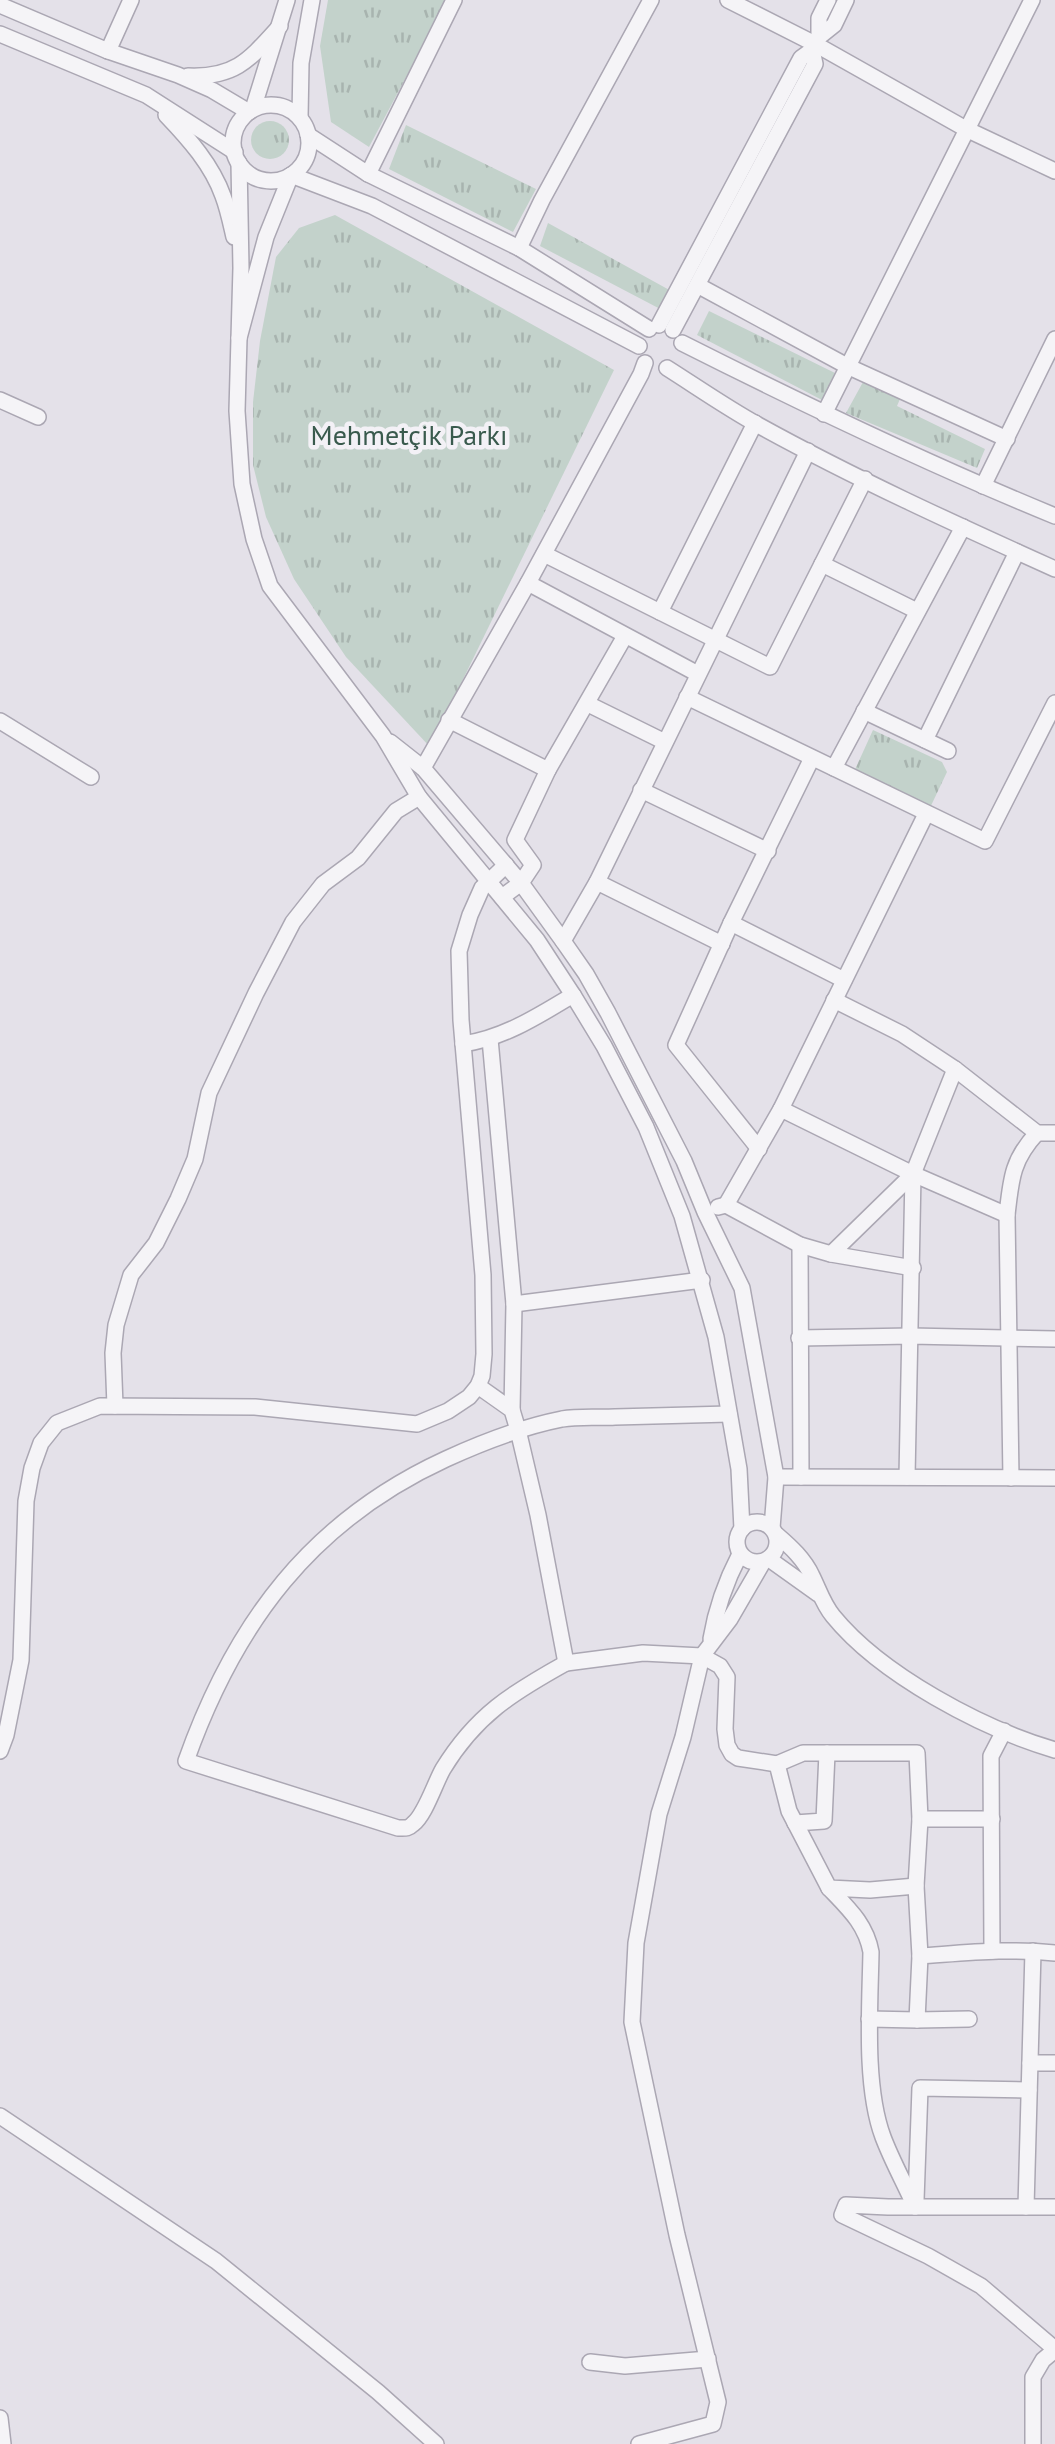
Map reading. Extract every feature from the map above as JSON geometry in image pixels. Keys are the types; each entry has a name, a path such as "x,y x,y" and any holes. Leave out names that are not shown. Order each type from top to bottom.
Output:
{"street":[{"path":"108,51 131,0"},
{"path":"287,0 251,111 234,134 241,268 237,411 242,484 254,538 270,586 383,736 419,797 536,940 604,1046 646,1128 682,1216 702,1280 739,1469 740,1554 750,1562 766,1561 818,1594"},
{"path":"300,118 301,63 312,0"},
{"path":"368,174 454,0"},
{"path":"518,248 650,0"},
{"path":"728,0 966,129 1055,170"},
{"path":"828,0 819,18 815,64 698,286 666,332 642,336 640,355 655,368 667,368 808,451 1055,569"},
{"path":"666,332 801,58 834,25 846,0"},
{"path":"824,414 1032,0"},
{"path":"0,5 108,51 178,75 251,111 273,105 300,118 308,135 306,158 292,174 266,237 239,338"},
{"path":"178,75 210,77 244,64 280,26"},
{"path":"0,34 146,94 237,157 254,176 263,180 283,179 292,174"},
{"path":"146,94 186,136 210,170 224,197 241,268"},
{"path":"308,135 368,174 518,248 666,332 824,414 1055,516"},
{"path":"292,174 372,206 638,346"},
{"path":"698,286 847,366 1007,439"},
{"path":"666,332 679,358 667,368"},
{"path":"983,486 1055,339"},
{"path":"422,768 544,554 645,362"},
{"path":"0,400 38,416"},
{"path":"660,612 755,423"},
{"path":"564,941 597,882 808,451"},
{"path":"544,554 770,666 865,479"},
{"path":"834,768 962,527"},
{"path":"926,740 1018,552"},
{"path":"822,564 917,611"},
{"path":"528,583 698,674"},
{"path":"502,897 521,883 533,865 515,840 548,770 625,636"},
{"path":"687,697 985,840 1055,702"},
{"path":"588,704 664,742"},
{"path":"864,711 948,751"},
{"path":"449,720 548,770"},
{"path":"0,721 90,778"},
{"path":"383,736 422,768 521,883 564,941 645,1082 684,1161 742,1288 776,1477 777,1549 706,1649 566,1663 496,1705 451,1756 417,1820 406,1828 186,1761 202,1714 264,1606 306,1556 344,1520 389,1489 464,1450 565,1418 729,1414"},
{"path":"759,1149 676,1045 812,758"},
{"path":"641,790 768,851"},
{"path":"114,1406 112,1354 116,1325 132,1275 156,1242 178,1199 195,1159 209,1093 256,994 293,922 323,884 358,858 396,811 419,797"},
{"path":"705,1212 726,1205 759,1149 926,814"},
{"path":"0,1751 21,1660 26,1502 40,1443 56,1423 100,1406 114,1406 255,1407 416,1424 448,1411 478,1386 484,1354 482,1276 459,951 482,888 506,865"},
{"path":"597,882 722,944"},
{"path":"732,923 844,980"},
{"path":"463,1044 490,1039 573,995"},
{"path":"834,1000 902,1034 955,1069 1037,1133 1055,1133"},
{"path":"490,1039 514,1304 512,1410 538,1515 566,1663"},
{"path":"908,1477 913,1174 955,1069"},
{"path":"781,1109 1007,1215"},
{"path":"1011,1478 1007,1215 1016,1164 1037,1133"},
{"path":"832,1254 913,1174"},
{"path":"726,1205 800,1245 913,1268"},
{"path":"800,1245 801,1477"},
{"path":"514,1304 702,1280"},
{"path":"799,1338 1055,1338"},
{"path":"478,1386 512,1410"},
{"path":"776,1477 1055,1478"},
{"path":"742,1529 760,1522 775,1532 796,1552 833,1616 857,1642 899,1675 1025,1742 1055,1750"},
{"path":"639,2444 713,2424 718,2402 676,2235 632,2022 636,1944 659,1814 716,1615 740,1554"},
{"path":"706,1649 727,1678 726,1745 738,1758 777,1764 804,1753 917,1753 917,2020"},
{"path":"992,1951 991,1756 1004,1731"},
{"path":"795,1823 824,1822 827,1753"},
{"path":"777,1764 788,1811 828,1888 859,1920 869,1941 869,2039 874,2098 882,2134 915,2208"},
{"path":"920,1819 992,1820"},
{"path":"828,1888 916,1886"},
{"path":"920,1956 992,1951 1055,1953"},
{"path":"1026,2207 1033,1951"},
{"path":"869,2019 969,2019"},
{"path":"1030,2063 1055,2063"},
{"path":"915,2208 920,2088 1029,2090"},
{"path":"0,2116 216,2262 378,2392 436,2444"},
{"path":"1032,2444 1033,2377 1055,2350 981,2286 842,2215 846,2204 915,2208 1055,2207"},
{"path":"590,2362 625,2366 708,2359"},
{"path":"0,2418 3,2444"}],"green space":[{"path":"328,0 447,0 369,147 331,122 320,46"},
{"path":"270,121 283,127 289,140 283,153 270,159 257,153 251,140 257,127"},
{"path":"406,125 536,189 513,232 389,169"},
{"name":"Mehmetçik Parkı","path":"335,215 614,370 430,747 346,657 294,579 266,517 253,465 253,402 276,257 299,228"},
{"path":"548,223 673,292 664,311 540,246"},
{"path":"709,311 835,373 822,400 697,335"},
{"path":"863,382 900,399 897,406 985,449 977,468 846,413"},
{"path":"873,730 942,762 947,772 928,812 853,774"}]}
